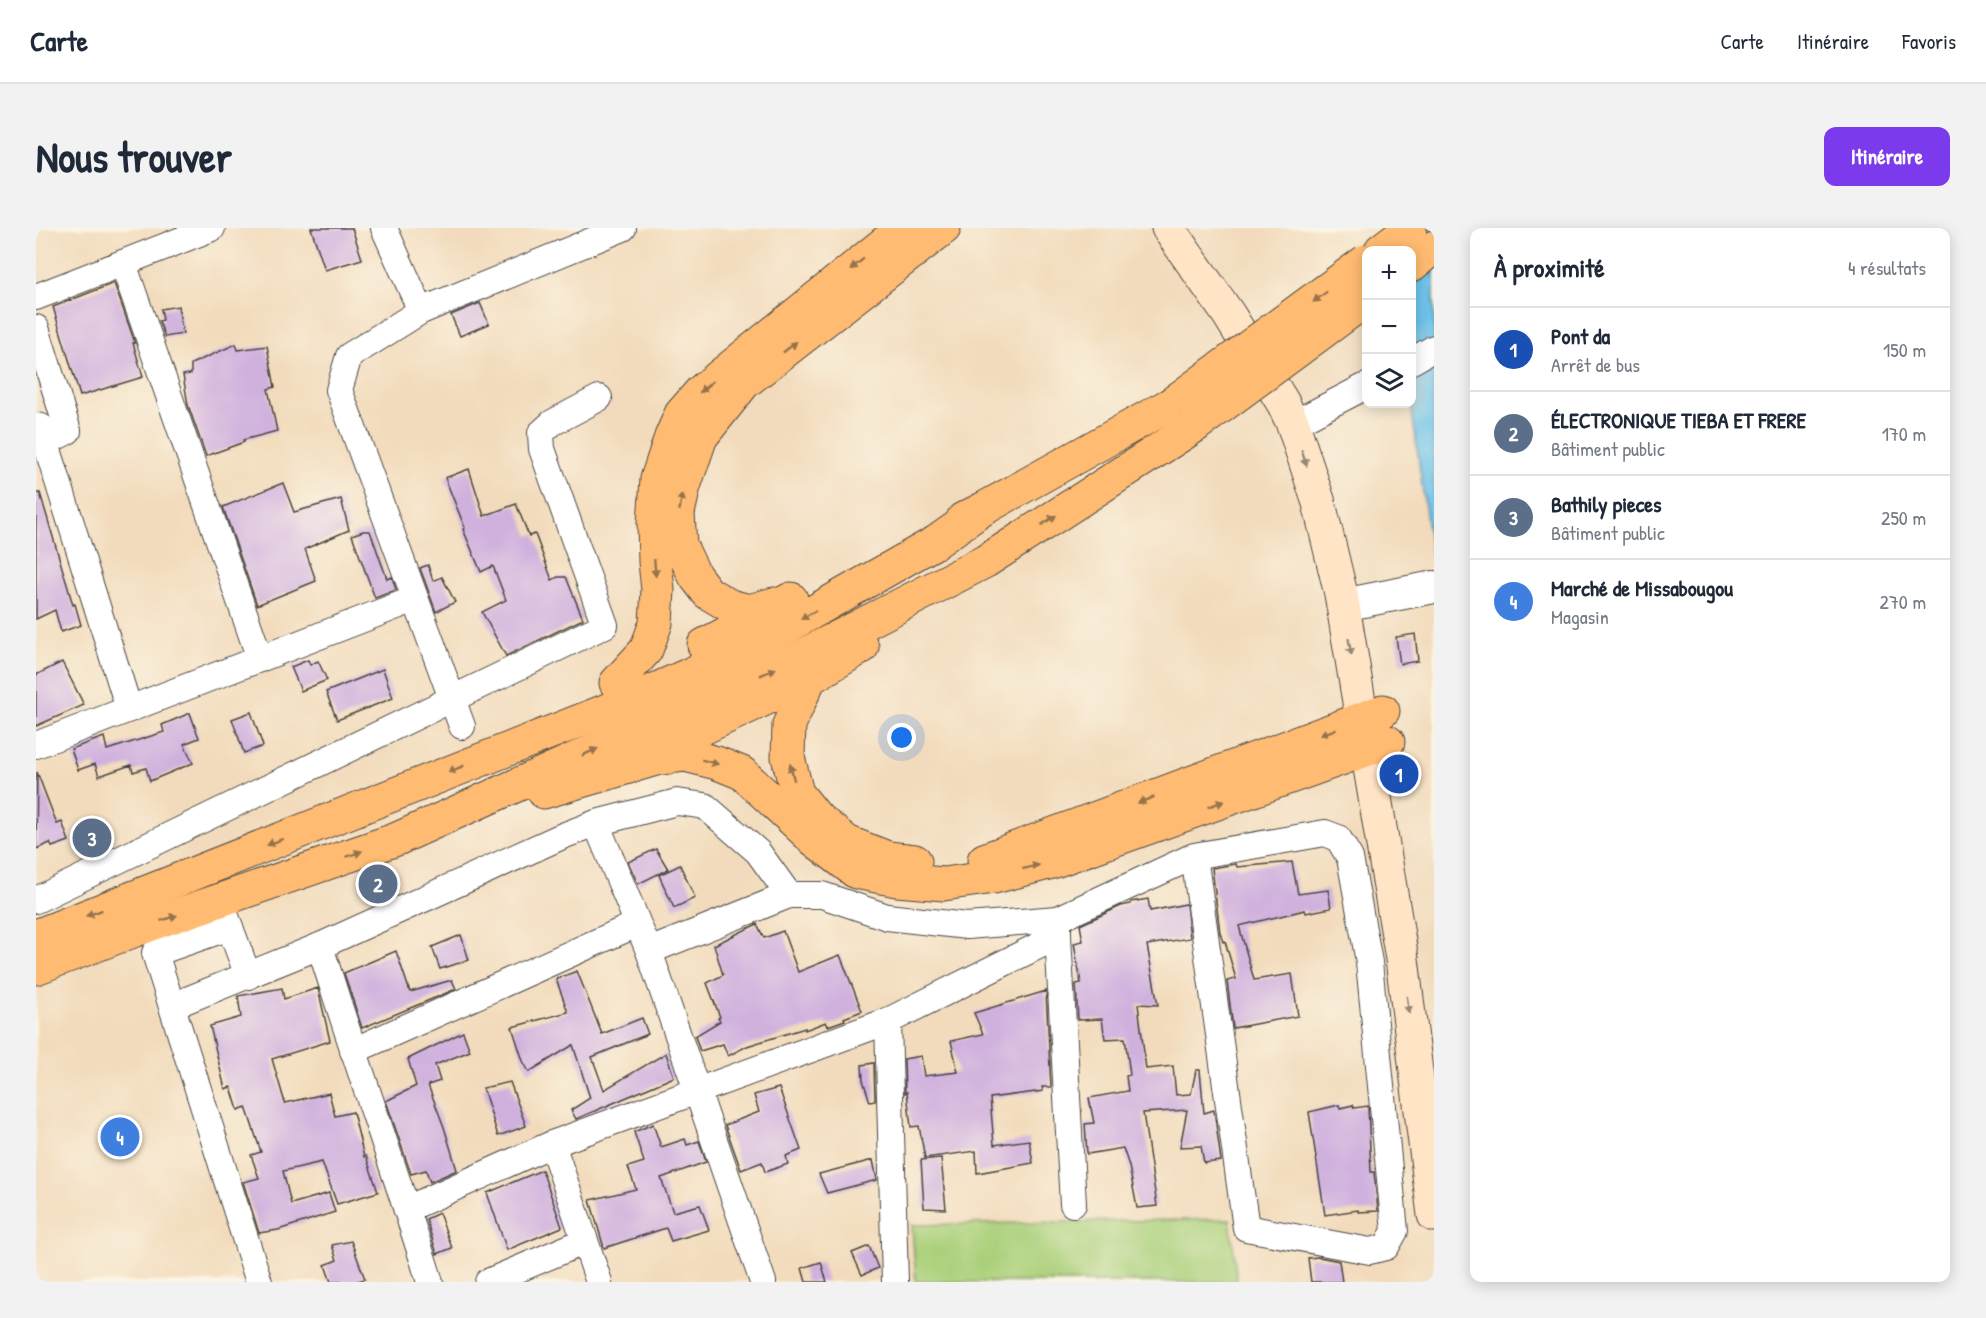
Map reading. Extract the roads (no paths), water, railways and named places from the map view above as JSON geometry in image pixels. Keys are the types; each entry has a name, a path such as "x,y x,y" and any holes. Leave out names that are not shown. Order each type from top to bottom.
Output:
{"main road":[{"path":"616,682 646,650 656,623 658,590 654,562 654,523 657,479 681,414 700,391 903,228"},
{"path":"788,600 749,611 730,606 708,593 695,576 680,545 678,513 684,486 701,437 744,383 944,228"},
{"path":"1168,228 1229,315 1283,403 1302,419"},
{"path":"1192,228 1244,302 1275,352 1302,419 1319,502 1354,603 1412,957 1434,1215"},
{"path":"1386,246 1410,228"},
{"path":"1416,262 1434,247"},
{"path":"492,754 511,738 535,723 616,682 650,671 724,635 788,600 983,509 1171,404 1362,264"},
{"path":"36,968 154,923 225,914 788,663 986,561 1195,426 1362,303"},
{"path":"36,936 630,701 755,645 936,542 983,509"},
{"path":"612,771 810,678 944,599 986,561"},
{"path":"810,678 789,725 788,757 797,794 818,819 847,842 888,858 937,864 980,861 1376,730"},
{"path":"397,839 612,771 656,759 685,755 717,763 742,773 813,839 856,872 897,880 944,884 994,877 1052,862 1376,730"},
{"path":"1412,957 1434,1034"}],"street":[{"path":"36,297 212,228"},
{"path":"384,228 421,311"},
{"path":"462,726 339,390 349,356 421,311 623,228"},
{"path":"123,263 260,659"},
{"path":"36,328 68,431 41,434 129,709"},
{"path":"1416,359 1434,348"},
{"path":"1302,419 1362,388"},
{"path":"36,900 604,625 542,449 541,433 552,423 599,398"},
{"path":"1354,603 1422,589"},
{"path":"36,745 416,599"},
{"path":"172,1006 320,946 560,837 596,823 677,802 705,806 758,852 789,895"},
{"path":"596,823 649,951 763,1282"},
{"path":"407,1209 552,1144 888,1021 1058,927 1194,856 1325,833 1338,838 1350,858 1369,962 1395,1231 1386,1247 1370,1251 1246,1228 1194,856"},
{"path":"208,869 248,976"},
{"path":"649,951 789,895 822,896 887,917 967,926 1058,927"},
{"path":"225,914 155,953 259,1282"},
{"path":"353,1052 637,924"},
{"path":"1058,927 1073,1204"},
{"path":"320,946 430,1282"},
{"path":"1369,962 1412,957"},
{"path":"888,1021 895,1282"},
{"path":"552,1144 599,1282"},
{"path":"488,1282 585,1241"}],"water":[{"path":"1389,228 1434,228 1434,573 1412,408 1416,408 1416,246 1408,246"}],"place":[{"name":"Pont da","path":"1399,774"},
{"name":"Bathily pieces","path":"92,838"},
{"name":"ÉLECTRONIQUE TIEBA ET FRERE","path":"378,884"},
{"name":"Marché de Missabougou","path":"120,1137"}]}
